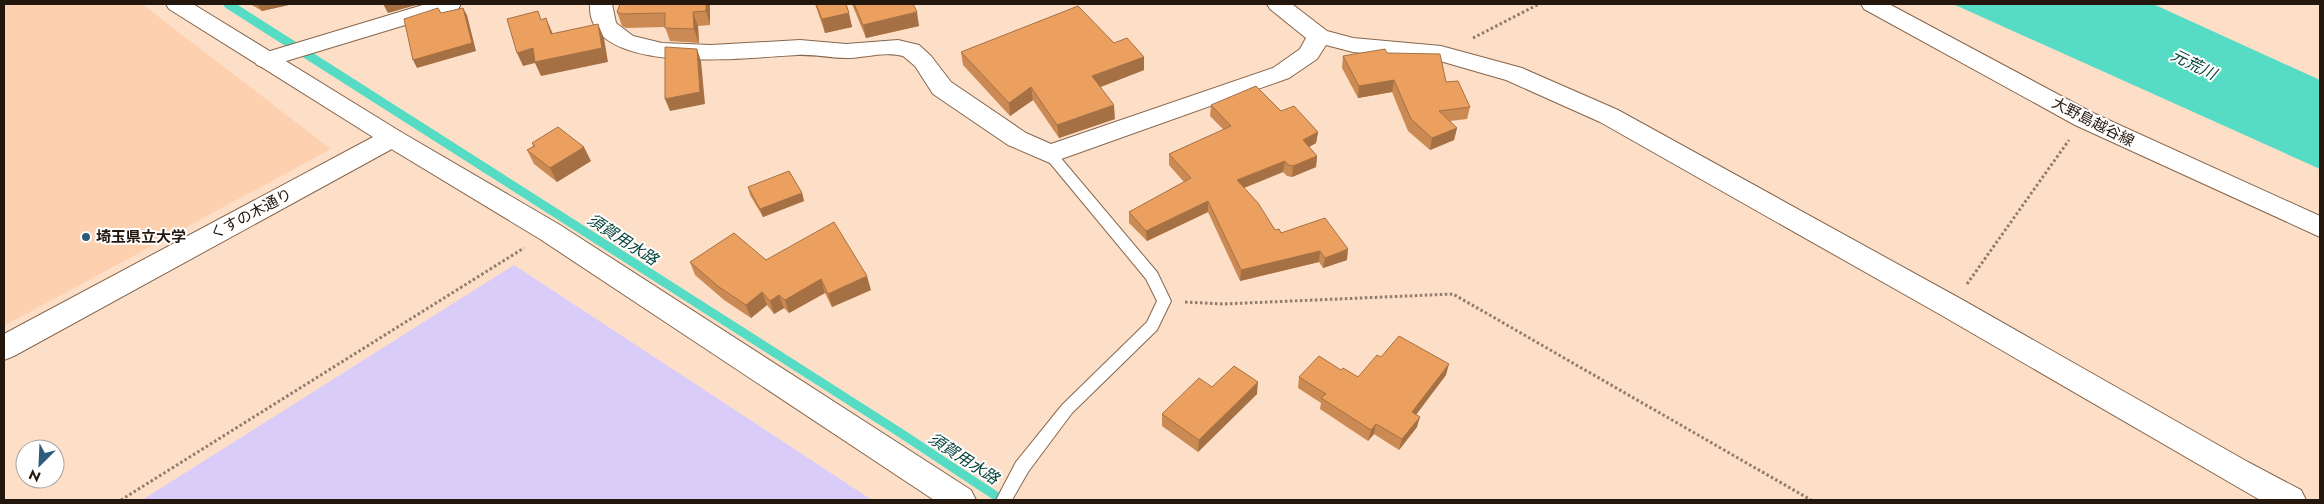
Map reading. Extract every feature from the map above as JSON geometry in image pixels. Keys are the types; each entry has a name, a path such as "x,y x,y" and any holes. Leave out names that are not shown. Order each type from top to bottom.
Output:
{"street":[{"path":"177,4 264,60 550,232 960,500"},
{"path":"264,60 450,4"},
{"path":"601,4 601,13 606,28 625,41 662,50 711,53 800,46 846,51 898,47 911,50 923,60 942,88 1017,139 1050,154 1282,73 1309,54 1319,36"},
{"path":"1278,4 1319,36 1353,45 1441,54 1514,74 1608,116 1950,307 2236,472 2290,500"},
{"name":"大野島越谷線","path":"1872,4 2084,119 2320,227"},
{"name":"くすの木通り","path":"4,348 392,138"}],"lane":[{"path":"1004,500 1022,467 1067,409 1152,326 1164,301 1152,276 1050,154"}],"path":[{"path":"1441,54 1539,4"},
{"path":"1950,307 2084,119"},
{"path":"121,500 550,232"},
{"path":"1164,301 1223,304 1453,294 1811,500"}],"shaded area":[{"name":"埼玉県立大学","path":"4,4 142,4 331,149 4,326"},
{"path":"514,265 872,500 142,500"}],"water":[{"name":"元荒川","path":"1953,4 2153,4 2320,80 2320,169"}],"building":[{"path":"620,4 706,4 706,11 693,12 694,29 665,28 665,13 621,14 617,12"},
{"path":"816,4 846,4 849,13 822,19"},
{"path":"854,4 913,4 917,12 863,25"},
{"path":"1078,6 1114,43 1127,38 1144,57 1092,76 1114,105 1057,125 1031,87 1009,103 961,52"},
{"path":"438,8 441,13 463,8 472,43 413,60 404,19"},
{"path":"538,11 541,20 546,18 551,34 598,24 602,48 535,62 533,48 517,53 507,19"},
{"path":"665,47 697,49 700,92 665,99"},
{"path":"1385,49 1387,53 1440,54 1446,82 1458,81 1470,107 1439,111 1457,128 1432,138 1411,119 1394,80 1359,86 1343,56"},
{"path":"1256,86 1281,111 1294,106 1318,132 1303,140 1317,156 1293,166 1288,165 1285,161 1237,180 1258,203 1275,230 1279,229 1281,233 1325,218 1348,249 1325,258 1320,251 1241,270 1208,201 1146,231 1129,212 1191,178 1169,154 1231,126 1211,105"},
{"path":"558,127 584,147 550,168 527,150 535,146 532,143"},
{"path":"789,171 802,193 760,209 748,187"},
{"path":"834,222 867,276 828,294 821,279 785,300 779,295 770,301 762,292 746,305 719,287 690,262 734,233 766,260"},
{"path":"1399,336 1449,364 1412,412 1420,417 1402,439 1376,424 1371,430 1321,398 1326,394 1299,377 1319,356 1341,370 1343,368 1358,377 1377,355 1381,357"},
{"path":"1234,366 1258,382 1199,440 1162,414 1199,378 1212,387"}],"waterway":[{"name":"須賀用水路","path":"228,4 899,432 1002,500"}],"place":[{"name":"埼玉県立大学","path":"86,237"}]}
